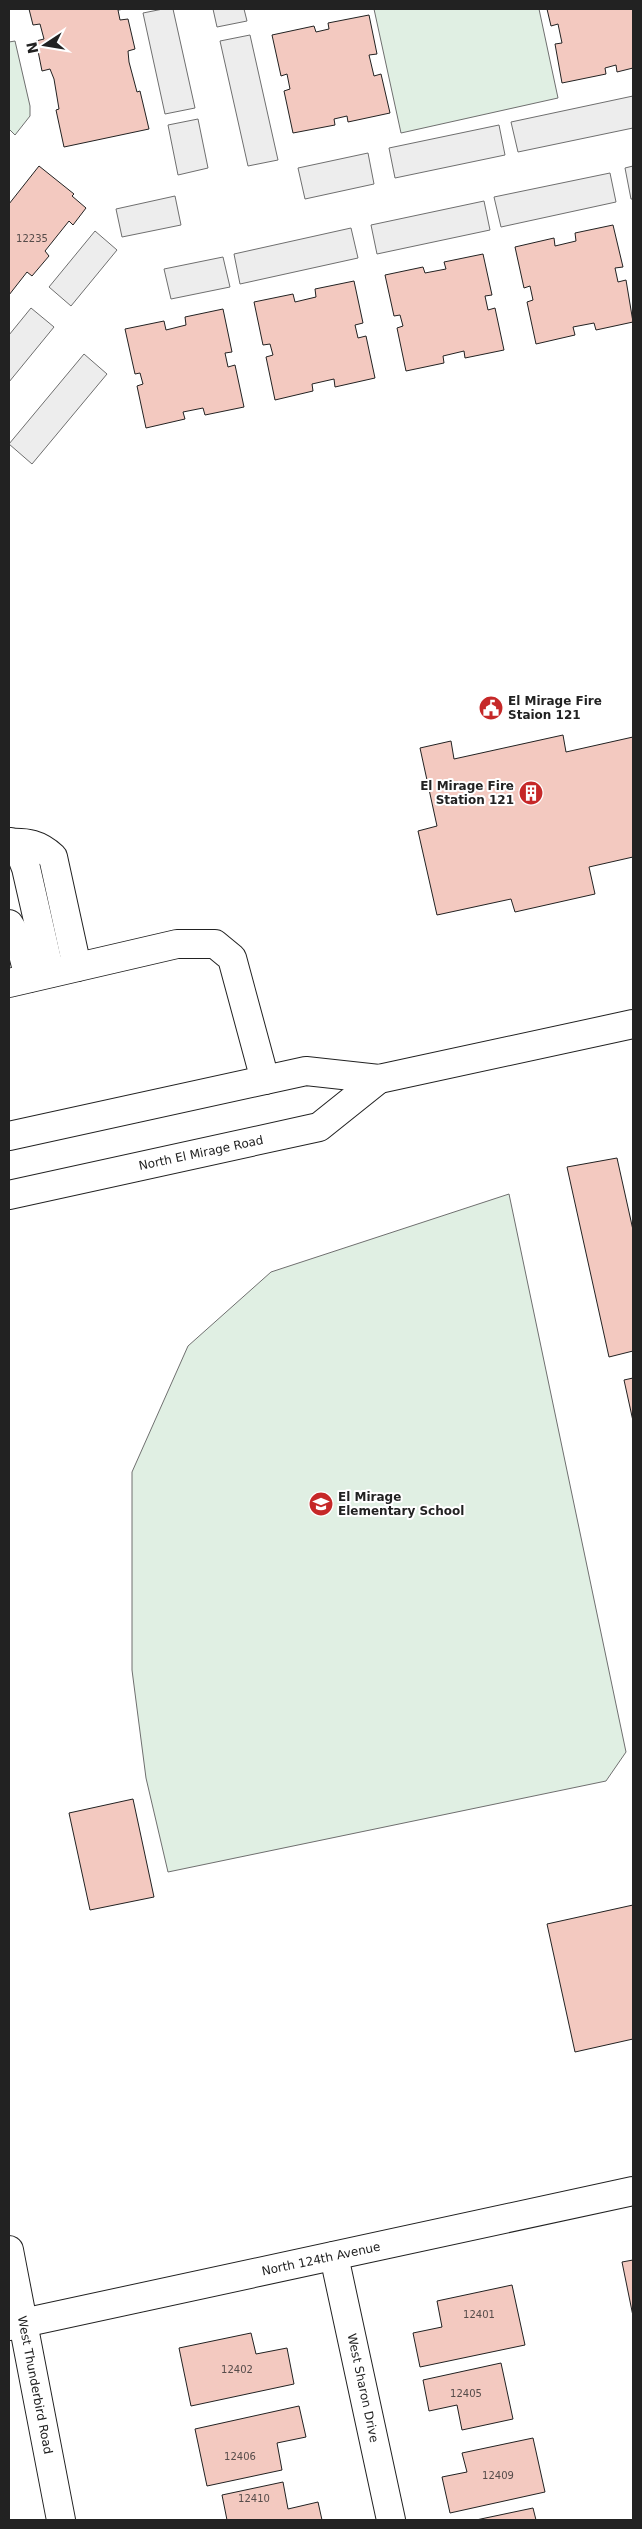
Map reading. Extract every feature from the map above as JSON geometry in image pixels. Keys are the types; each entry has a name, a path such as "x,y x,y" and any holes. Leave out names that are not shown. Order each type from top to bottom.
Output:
{"main road":[{"path":"10,842 42,847 53,857 77,967"},
{"path":"10,842 21,855 26,868 29,978"},
{"path":"9,924 20,942 29,978"},
{"path":"29,978 177,944 215,944 232,958 265,1080"},
{"name":"North El Mirage Road","path":"9,1136 306,1072 379,1079 633,1024"},
{"name":"North El Mirage Road","path":"9,1195 319,1127 379,1079"},
{"name":"North 124th Avenue","path":"16,2325 633,2191"},
{"name":"West Thunderbird Road","path":"9,2250 16,2325 61,2520"},
{"name":"West Sharon Drive","path":"334,2256 391,2520"}],"green space":[{"path":"374,9 539,9 558,98 401,133"},
{"path":"15,41 30,106 30,116 15,135 9,129 9,42"},
{"path":"509,1194 626,1752 606,1781 168,1872 146,1778 132,1670 132,1472 188,1346 271,1272"}],"shaded area":[{"path":"173,9 195,108 165,114 143,13"},
{"path":"213,9 244,9 247,21 217,27"},
{"path":"250,35 278,160 248,166 220,41"},
{"path":"633,96 633,128 518,152 511,122"},
{"path":"198,119 208,168 178,175 168,125"},
{"path":"499,125 505,155 395,178 389,148"},
{"path":"368,153 374,184 305,199 298,168"},
{"path":"633,166 633,199 631,199 625,168"},
{"path":"610,173 616,202 501,227 494,197"},
{"path":"175,196 181,225 122,237 116,209"},
{"path":"484,201 490,230 377,254 371,225"},
{"path":"351,228 358,258 240,284 234,254"},
{"path":"95,231 117,250 71,306 49,287"},
{"path":"223,257 230,287 171,299 164,269"},
{"path":"31,308 54,327 9,382 9,335"},
{"path":"84,354 107,374 32,464 9,444"}],"building":[{"path":"29,9 125,9 118,10 120,20 128,19 135,49 128,51 129,62 137,92 140,91 149,129 64,147 56,110 59,109 54,79 50,69 42,71 36,41 44,39 40,24 33,25"},
{"path":"547,9 633,9 633,68 617,72 616,65 605,68 606,74 562,83 555,44 562,43 558,24 551,26"},
{"path":"369,15 377,54 369,55 374,76 381,74 390,113 348,122 347,116 334,119 335,125 293,133 284,91 290,89 287,74 281,76 272,35 314,26 316,32 329,29 328,23"},
{"path":"39,166 74,194 72,196 86,208 73,225 69,221 45,251 49,256 32,276 27,272 9,295 9,204"},
{"path":"613,225 623,267 615,268 618,282 626,280 633,322 596,330 594,323 573,327 575,335 536,344 527,302 533,300 530,286 524,288 515,247 554,238 555,246 576,241 575,233"},
{"path":"483,254 492,295 485,296 488,310 495,308 504,350 465,358 464,351 443,356 444,363 406,371 397,328 403,326 400,315 394,316 385,275 423,267 425,273 446,269 444,262"},
{"path":"354,281 363,323 355,325 358,338 366,336 375,378 335,387 334,379 312,384 313,391 275,400 266,357 273,355 270,344 263,345 254,302 293,294 295,302 316,297 315,289"},
{"path":"223,309 232,352 225,353 228,367 235,365 244,407 205,415 203,408 183,412 185,419 146,428 137,386 143,384 140,373 135,374 125,329 164,321 166,330 186,325 185,317"},
{"name":"El Mirage Fire Station 121","path":"563,735 566,752 633,737 633,857 589,867 595,894 515,912 511,899 437,915 418,831 437,826 420,748 451,741 454,759"},
{"path":"617,1158 633,1230 633,1351 609,1357 567,1167"},
{"path":"633,1378 633,1421 624,1380"},
{"path":"133,1799 154,1897 90,1910 69,1813"},
{"path":"633,1905 633,2039 575,2052 547,1924"},
{"path":"633,2260 633,2316 622,2262"},
{"path":"512,2285 525,2345 420,2367 413,2333 442,2327 437,2301"},
{"path":"251,2333 256,2354 287,2348 294,2384 191,2406 179,2348"},
{"path":"501,2363 513,2419 462,2430 457,2405 429,2411 423,2380"},
{"path":"299,2406 306,2437 277,2443 282,2470 207,2486 195,2429"},
{"path":"533,2438 545,2492 450,2513 442,2477 467,2472 462,2453"},
{"path":"283,2482 288,2509 318,2502 322,2520 227,2520 222,2495"},
{"path":"533,2508 536,2520 476,2520"}],"place":[{"name":"El Mirage Fire Staion 121","path":"491,708"},
{"name":"El Mirage Fire Station 121","path":"531,793"},
{"name":"El Mirage Elementary School","path":"321,1504"}]}
